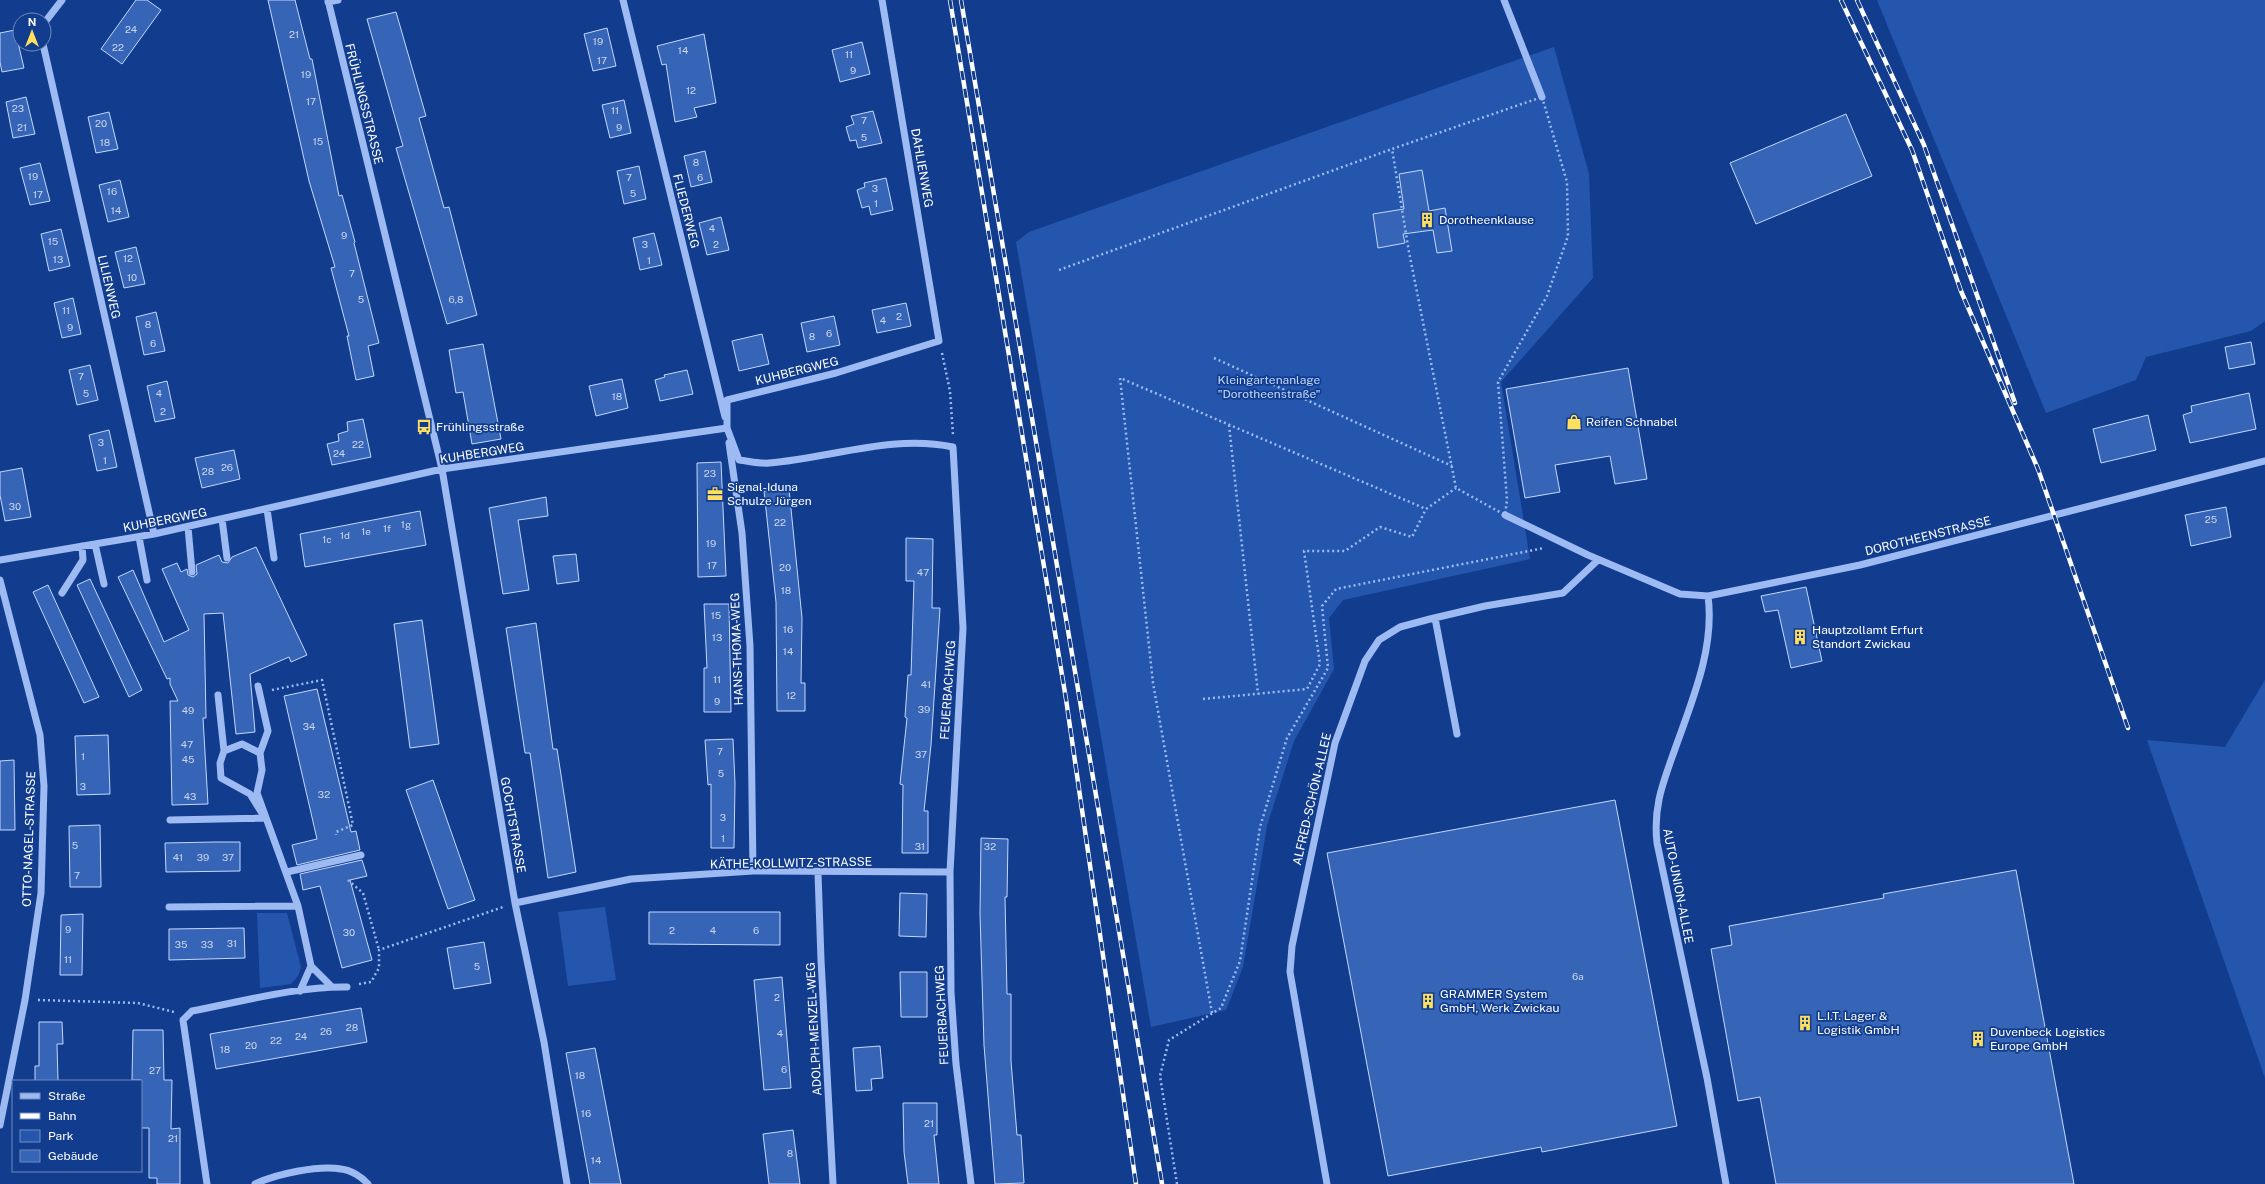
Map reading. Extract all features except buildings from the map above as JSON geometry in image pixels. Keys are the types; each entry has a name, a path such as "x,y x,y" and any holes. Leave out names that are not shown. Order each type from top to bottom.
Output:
{"street":[{"path":"52,13 62,0"},
{"path":"328,1 338,0"},
{"name":"FLIEDERWEG","path":"623,0 727,428"},
{"name":"DAHLIENWEG","path":"882,0 940,341"},
{"path":"1504,0 1542,96"},
{"name":"FRÜHLINGSSTRASSE","path":"328,1 442,469"},
{"name":"LILIENWEG","path":"45,52 154,534"},
{"name":"KUHBERGWEG","path":"0,560 139,537 188,527 442,469 727,428 727,400 836,373 940,341"},
{"path":"727,428 739,460 768,463 886,445 938,444 953,447"},
{"name":"HANS-THOMA-WEG","path":"727,428 742,533 750,646 753,872"},
{"name":"FEUERBACHWEG","path":"953,447 963,628 950,872 951,992 955,1050 970,1184"},
{"name":"DOROTHEENSTRASSE","path":"1505,515 1598,560 1680,594 1708,596 1860,565 2265,461"},
{"name":"GOCHTSTRASSE","path":"442,469 515,903 544,1042 567,1184"},
{"path":"267,509 274,558"},
{"path":"222,519 227,558"},
{"path":"188,527 192,572"},
{"path":"139,537 147,580"},
{"path":"95,544 104,584"},
{"path":"62,593 82,560 82,546"},
{"name":"ALFRED-SCHÖN-ALLEE","path":"1327,1184 1290,972 1292,946 1335,743 1365,661 1379,640 1400,627 1485,606 1563,593 1598,560"},
{"name":"OTTO-NAGEL-STRASSE","path":"0,580 40,735 44,786 41,893 26,1000 0,1125"},
{"name":"AUTO-UNION-ALLEE","path":"1708,596 1710,619 1705,653 1690,707 1659,795 1654,822 1657,843 1707,1078 1726,1184"},
{"path":"1435,618 1457,734"},
{"path":"259,689 268,730 260,752 262,770 257,793 265,818 287,872 298,906 311,966 332,987"},
{"path":"218,695 224,751 220,763 222,778 250,794 265,818"},
{"path":"224,751 242,744 260,752"},
{"path":"170,820 265,818"},
{"path":"287,872 361,855"},
{"name":"KÄTHE-KOLLWITZ-STRASSE","path":"515,903 631,879 753,872 950,872"},
{"name":"ADOLPH-MENZEL-WEG","path":"818,873 820,960 833,1184"},
{"path":"169,907 298,906"},
{"path":"300,991 311,966"},
{"path":"207,1184 183,1020 192,1011 300,991 332,987 347,987"},
{"path":"255,1184 268,1178 326,1168 348,1171 368,1184"}],"path":[{"path":"1059,270 1542,96 1567,182 1568,236 1547,296 1498,382 1507,500 1505,515 1456,488"},
{"path":"1392,149 1410,252 1456,488"},
{"path":"940,341 950,391 953,447"},
{"path":"1214,358 1452,466"},
{"path":"1212,1013 1153,683 1120,378 1426,509"},
{"path":"1229,425 1258,694"},
{"path":"1203,699 1307,689 1320,664 1304,551 1345,551 1380,527 1412,537 1426,509 1456,488"},
{"path":"1177,1184 1160,1076 1169,1040 1221,1008 1240,961 1260,827 1287,738 1328,668 1322,606 1336,589 1566,544"},
{"path":"259,689 322,680 353,825 336,832 336,835"},
{"path":"347,987 371,982 379,968 379,950 363,893 348,880"},
{"path":"379,950 515,903"},
{"path":"26,1000 138,1003 176,1012 183,1020"}],"green space":[{"path":"1877,0 2265,0 2265,321 2251,331 2146,357 2136,380 2046,413"},
{"name":"Kleingartenanlage \"Dorotheenstraße\"","path":"1554,47 1589,174 1593,278 1501,382 1530,559 1343,600 1329,618 1334,669 1294,741 1267,826 1243,967 1226,1010 1151,1027 1016,242 1029,232"},
{"path":"2265,680 2265,1078 2147,740 2225,747"},
{"path":"605,907 616,980 568,986 558,912"},
{"path":"257,913 287,913 301,967 298,976 291,984 260,988"}],"railway":[{"path":"950,0 1066,699 1136,1184"},
{"path":"961,0 1162,1184"},
{"path":"1841,0 1912,150 1961,291 2038,469 2128,728"},
{"path":"1857,0 1924,145 2015,403"}],"place":[{"name":"Dorotheenklause","path":"1427,220"},
{"name":"Reifen Schnabel","path":"1574,422"},
{"name":"Frühlingsstraße","path":"424,427"},
{"name":"Signal-Iduna Schulze Jürgen","path":"715,494"},
{"name":"Hauptzollamt Erfurt Standort Zwickau","path":"1800,637"},
{"name":"GRAMMER System GmbH, Werk Zwickau","path":"1428,1001"},
{"name":"L.I.T. Lager & Logistik GmbH","path":"1805,1023"},
{"name":"Duvenbeck Logistics Europe GmbH","path":"1978,1039"}]}
